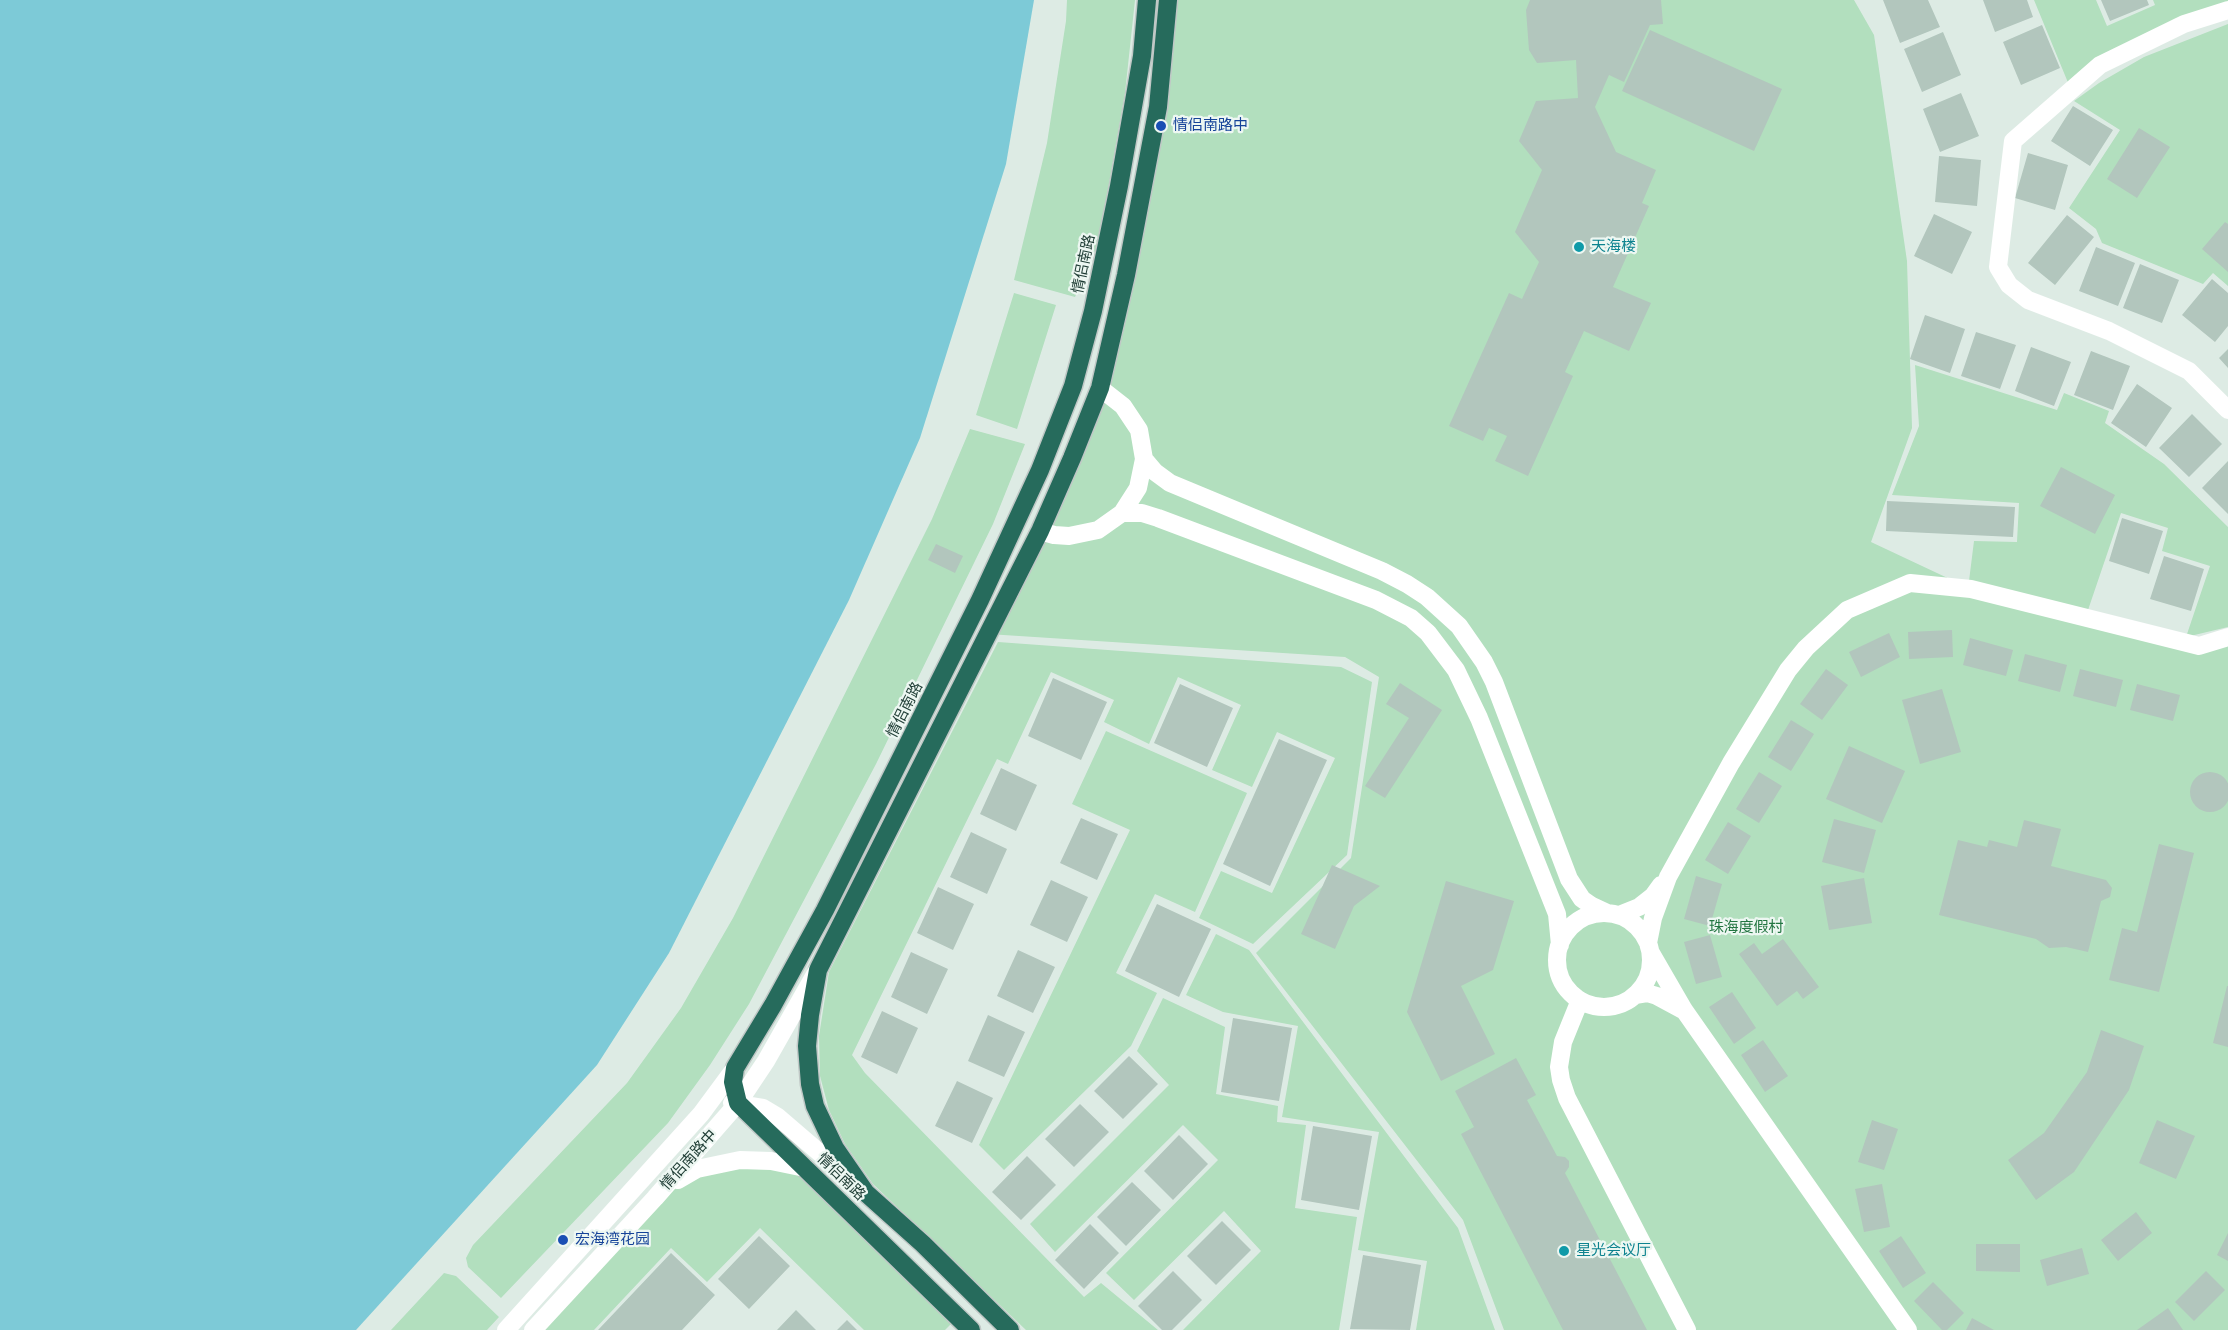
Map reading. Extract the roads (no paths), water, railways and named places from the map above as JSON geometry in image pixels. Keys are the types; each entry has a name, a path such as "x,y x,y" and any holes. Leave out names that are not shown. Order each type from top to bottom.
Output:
{"highway":[{"name":"情侣南路","path":"735,1068 820,919 980,600 1040,470 1073,386 1093,310 1119,186 1142,56 1147,0"},
{"name":"情侣南路","path":"1010,1330 923,1244 866,1193 825,1129 815,1106 810,1084 807,1046 818,970 1040,531 1100,388 1126,275 1158,106 1168,0"},
{"path":"735,1068 734,1082 738,1103"},
{"name":"情侣南路","path":"738,1103 964,1327"}],"street":[{"path":"2228,10 2184,24 2100,65 2013,141 1998,267 2009,285 2028,300 2109,331 2189,371 2228,410"},
{"path":"1040,531 1054,535 1084,534 1098,530 1122,513 1138,488 1144,459 1139,430 1124,405 1100,388"},
{"path":"1144,459 1155,472 1170,483 1382,571 1407,584 1427,597 1459,626 1478,652 1494,682 1569,879 1582,899 1636,927 1684,1010 1908,1330"},
{"path":"1122,513 1142,513 1158,518 1376,600 1411,618 1428,633 1456,670 1479,718 1557,914 1560,945 1558,966 1561,976 1572,994 1580,1000 1599,1007 1609,1007 1627,1001 1635,995 1648,976 1653,918 1668,877 1731,763 1788,670 1806,648 1847,610 1910,584 1971,589 2199,646 2228,636"},
{"path":"1560,945 1565,934 1583,918 1613,914 1639,907 1668,877"},
{"name":"情侣南路中","path":"533,1330 738,1103 766,1061 818,970"},
{"path":"1635,995 1647,993 1657,996 1684,1010"},
{"path":"1580,1000 1563,1042 1559,1067 1561,1080 1567,1098 1687,1330"},
{"name":"情侣南路中","path":"506,1330 709,1104 735,1068"},
{"path":"709,1104 738,1103 763,1108 778,1117 866,1193"},
{"path":"665,1186 698,1169 740,1160 771,1161 806,1168"}],"water":[{"path":"0,0 1034,0 1006,164 920,438 849,600 669,953 597,1065 356,1330 0,1330"}],"place":[{"name":"情侣南路中","path":"1161,126"},
{"name":"天海楼","path":"1579,247"},
{"name":"宏海湾花园","path":"563,1240"},
{"name":"星光会议厅","path":"1564,1251"}],"park label":[{"name":"珠海度假村","path":"1746,928"}]}
